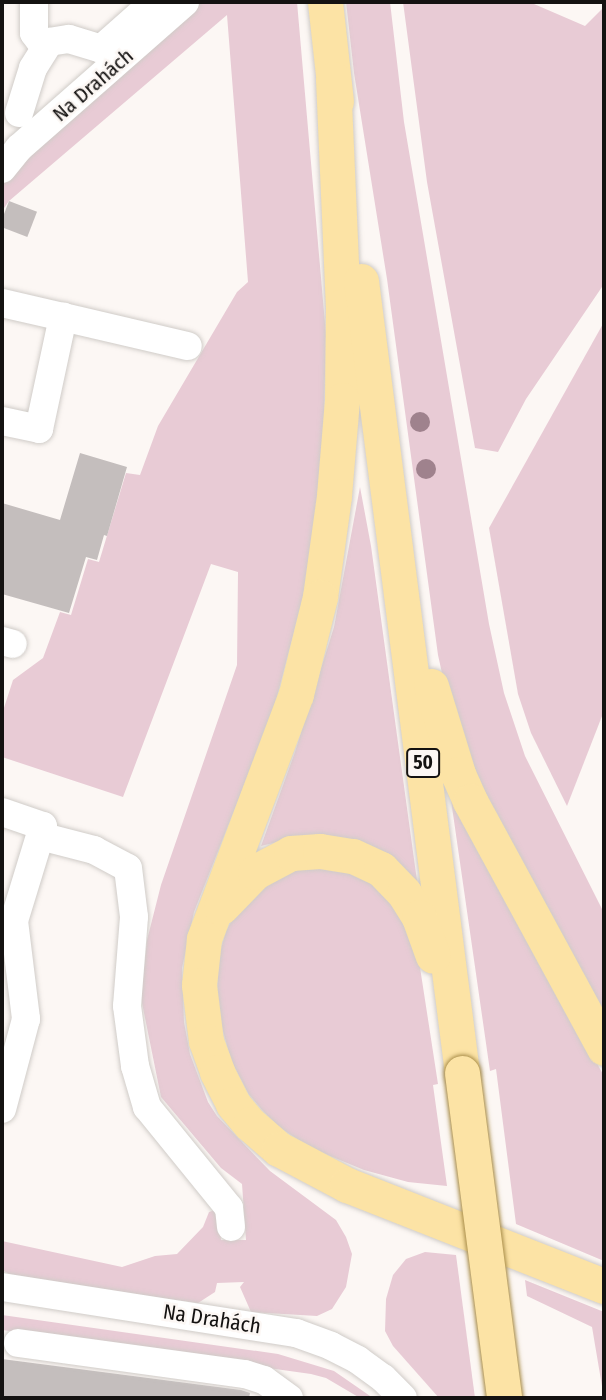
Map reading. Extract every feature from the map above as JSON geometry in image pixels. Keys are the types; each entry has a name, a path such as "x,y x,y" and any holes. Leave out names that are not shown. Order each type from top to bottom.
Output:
{"main road":[{"name":"50","path":"325,2 505,1398"},
{"path":"333,79 343,306 342,400 334,496 321,585 296,694 210,921 200,962 204,1030 222,1084 250,1124 279,1149 330,1178 604,1286"},
{"path":"385,453 431,689 458,774 604,1048"},
{"path":"210,921 243,882 273,861 291,853 334,852 369,861 393,880 419,917 430,945 462,1073"}],"street":[{"path":"34,2 34,33 44,47"},
{"path":"19,113 33,68 44,47 63,38 101,49 154,2"},
{"name":"Na Drahách","path":"2,169 19,148 186,2"},
{"path":"2,303 188,346"},
{"path":"2,421 39,429 63,317"},
{"path":"2,813 43,826 8,919 12,988 26,1019 2,1110"},
{"path":"40,836 94,850 128,867 134,917 127,1006 135,1066 147,1107 229,1208 231,1227"},
{"name":"Na Drahách","path":"2,1287 296,1334 351,1356 383,1378 403,1398"},
{"path":"18,1343 245,1374 264,1380 289,1398"}],"shaded area":[{"path":"197,2 297,2 326,335 323,451 309,574 273,712 194,912 182,968 184,1022 190,1054 208,1102 217,1116 270,1171 336,1220 346,1237 352,1254 346,1287 332,1309 317,1316 251,1312 240,1287 244,1282 217,1283 215,1292 198,1303 56,1284 13,1276 2,1270 2,1241 122,1267 155,1256 177,1254 203,1227 209,1212 218,1209 221,1240 246,1240 242,1184 221,1168 161,1097 141,998 147,940 161,885 237,665 238,572 211,564 123,797 2,757 2,714 13,680 43,658 60,612 71,615 88,559 99,562 126,473 140,475 158,426 237,292 248,282 227,15 9,201 2,211 2,181"},
{"path":"346,2 390,2 404,122 489,624 504,693 525,756 604,913 604,1020 506,845 450,709 438,655"},
{"path":"403,2 534,4 585,26 604,7 604,284 526,399 498,452 475,448 427,182"},
{"path":"604,322 604,711 567,806 531,733 518,694 489,528"},
{"path":"360,487 371,546 418,888 290,839 261,846 295,752 334,627"},
{"path":"451,800 604,1076 604,1261 516,1224 496,1069 490,1071"},
{"path":"303,866 358,872 398,906 419,961 438,1084 433,1085 447,1186 408,1182 364,1170 311,1148 279,1127 262,1110 248,1093 231,1060 220,1020 217,993 219,956 226,931 234,917 265,883"},
{"path":"425,1252 456,1255 475,1398 439,1398 393,1346 385,1331 386,1299 393,1275 406,1259"},
{"path":"525,1280 604,1312 604,1398 592,1327 527,1296"},
{"path":"2,1315 278,1354 334,1371 373,1398 360,1398 326,1378 311,1374 2,1330"}],"building":[{"path":"9,201 37,212 27,237 2,227"},
{"path":"80,453 127,467 107,536 104,535 97,560 86,557 69,613 2,594 2,503 60,520"},
{"path":"2,1359 250,1393 249,1398 2,1398"}]}
